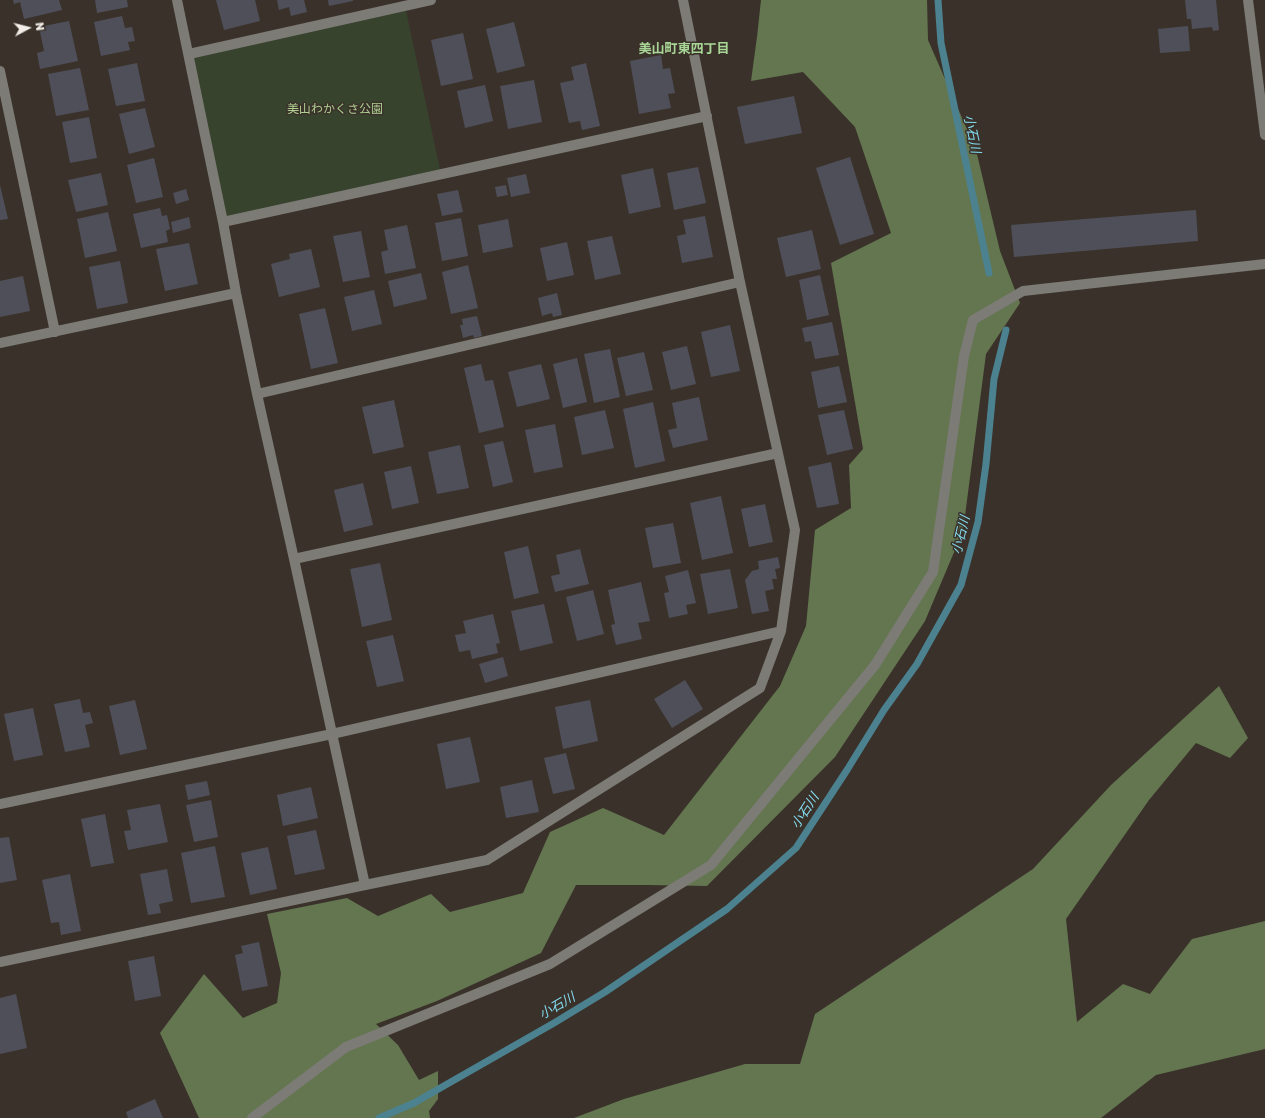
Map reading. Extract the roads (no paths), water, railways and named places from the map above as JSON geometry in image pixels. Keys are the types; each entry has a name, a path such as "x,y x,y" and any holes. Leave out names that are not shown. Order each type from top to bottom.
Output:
{"street":[{"path":"177,0 257,394 365,885"},
{"path":"189,54 431,0"},
{"path":"0,962 487,860 760,688 780,631 795,530 740,282 682,0"},
{"path":"1248,0 1265,136"},
{"path":"0,71 55,332"},
{"path":"223,222 707,116"},
{"path":"252,1118 346,1046 550,964 711,865 875,665 933,572 964,356 974,320 1023,291 1265,264"},
{"path":"257,394 740,282"},
{"path":"0,343 236,293"},
{"path":"294,559 778,453"},
{"path":"0,804 332,734 780,631"}],"waterway":[{"name":"小石川","path":"938,0 941,43 989,273"},
{"name":"小石川","path":"379,1118 414,1103 605,992 727,909 796,848 884,710 917,664 961,585 978,522 986,464 994,379 1006,330"}],"district":[{"name":"美山町東四丁目","path":"684,49"}],"park label":[{"name":"美山わかくさ公園","path":"335,109"}]}
